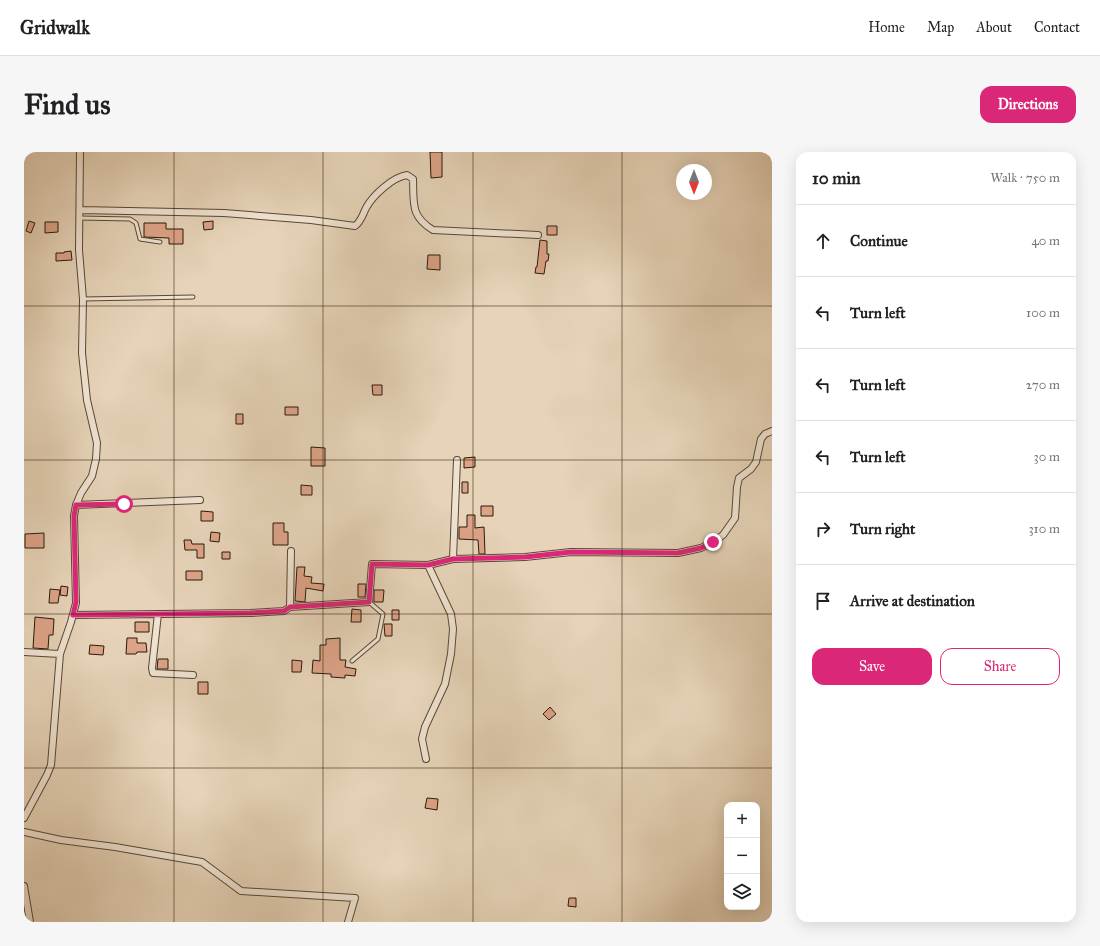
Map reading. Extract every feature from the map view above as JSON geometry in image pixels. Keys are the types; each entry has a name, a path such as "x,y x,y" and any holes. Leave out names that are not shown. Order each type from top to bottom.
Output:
{"street":[{"path":"24,818 51,765 60,654 76,602 74,516 76,505 92,476 97,451 97,443 84,379 82,353 83,299 79,258 80,152"},
{"path":"80,210 224,213 311,220 355,226 359,224 370,202 382,190 395,179 407,175 413,180 414,209 417,217 426,226 433,230 538,235"},
{"path":"73,615 264,612 284,611 290,607 369,602 372,564 428,565 453,559 520,557 571,552 678,553 701,548 723,535 735,518 739,478 751,469 756,462 761,439 765,434 772,430"},
{"path":"453,559 457,460"},
{"path":"76,505 200,500"},
{"path":"290,607 291,551"},
{"path":"426,759 422,739 445,684 451,654 453,629 451,614 428,565"},
{"path":"158,614 152,668 153,673 193,675"},
{"path":"24,652 60,654"},
{"path":"24,832 61,840 202,862 241,892 355,898 348,922"},
{"path":"24,886 30,922"}],"lane":[{"path":"80,218 130,219 136,223 140,239 160,242"},
{"path":"83,299 193,297"},
{"path":"352,661 378,639 383,614 369,602"}],"building":[{"path":"430,152 442,152 442,177 431,178"},
{"path":"29,221 35,223 31,233 26,231"},
{"path":"213,221 213,229 204,230 203,222"},
{"path":"45,222 58,222 58,232 45,233"},
{"path":"144,223 166,223 166,229 183,229 183,244 169,244 169,238 144,237"},
{"path":"547,226 557,226 557,235 547,235"},
{"path":"540,240 547,241 547,254 549,254 548,261 546,261 544,274 535,273"},
{"path":"71,251 72,260 56,261 56,253"},
{"path":"428,255 440,255 440,270 427,269"},
{"path":"372,385 382,385 382,395 373,395"},
{"path":"285,407 298,407 298,415 285,415"},
{"path":"236,414 243,414 243,424 236,424"},
{"path":"311,447 325,448 325,466 311,466"},
{"path":"475,457 475,467 464,468 464,458"},
{"path":"462,482 468,482 468,493 462,493"},
{"path":"301,485 312,486 312,495 301,495"},
{"path":"481,506 493,506 493,516 481,516"},
{"path":"201,511 213,512 213,521 201,521"},
{"path":"467,515 475,515 475,528 484,527 485,554 479,554 478,540 459,539 459,527 467,527"},
{"path":"273,523 284,523 284,532 288,532 288,545 273,545"},
{"path":"211,532 220,533 219,542 210,541"},
{"path":"44,533 44,548 25,548 25,534"},
{"path":"184,540 191,540 192,544 204,544 204,558 197,558 197,550 185,550"},
{"path":"222,552 230,552 230,559 222,559"},
{"path":"297,567 305,567 304,576 312,577 311,583 324,584 323,591 306,588 305,602 295,601"},
{"path":"186,571 202,571 202,580 186,580"},
{"path":"358,584 366,584 365,597 358,597"},
{"path":"61,586 68,587 67,596 60,595"},
{"path":"50,589 60,590 58,603 49,603"},
{"path":"374,590 384,590 383,602 374,602"},
{"path":"352,609 361,610 361,622 351,622"},
{"path":"392,610 399,610 399,620 392,620"},
{"path":"35,617 54,619 53,635 49,635 48,649 33,648"},
{"path":"135,622 149,622 149,632 135,632"},
{"path":"384,624 392,624 392,636 385,636"},
{"path":"127,638 137,638 137,643 146,643 147,652 126,654"},
{"path":"340,638 340,660 346,660 345,667 356,669 355,676 345,675 345,678 331,677 331,674 312,673 313,660 320,661 320,645 326,645 326,639"},
{"path":"90,645 104,646 103,655 89,654"},
{"path":"158,659 168,659 168,669 157,669"},
{"path":"292,660 302,661 301,672 292,672"},
{"path":"198,682 208,682 208,694 198,694"},
{"path":"550,707 556,714 549,720 543,714"},
{"path":"427,798 438,799 437,810 425,808"},
{"path":"569,898 576,898 576,907 568,906"}],"route":[{"path":"124,504 76,505 74,516 76,602 73,615 250,613 284,611 290,607 369,602 372,564 428,565 453,559 525,557 571,552 678,553 701,548 713,542"}]}
